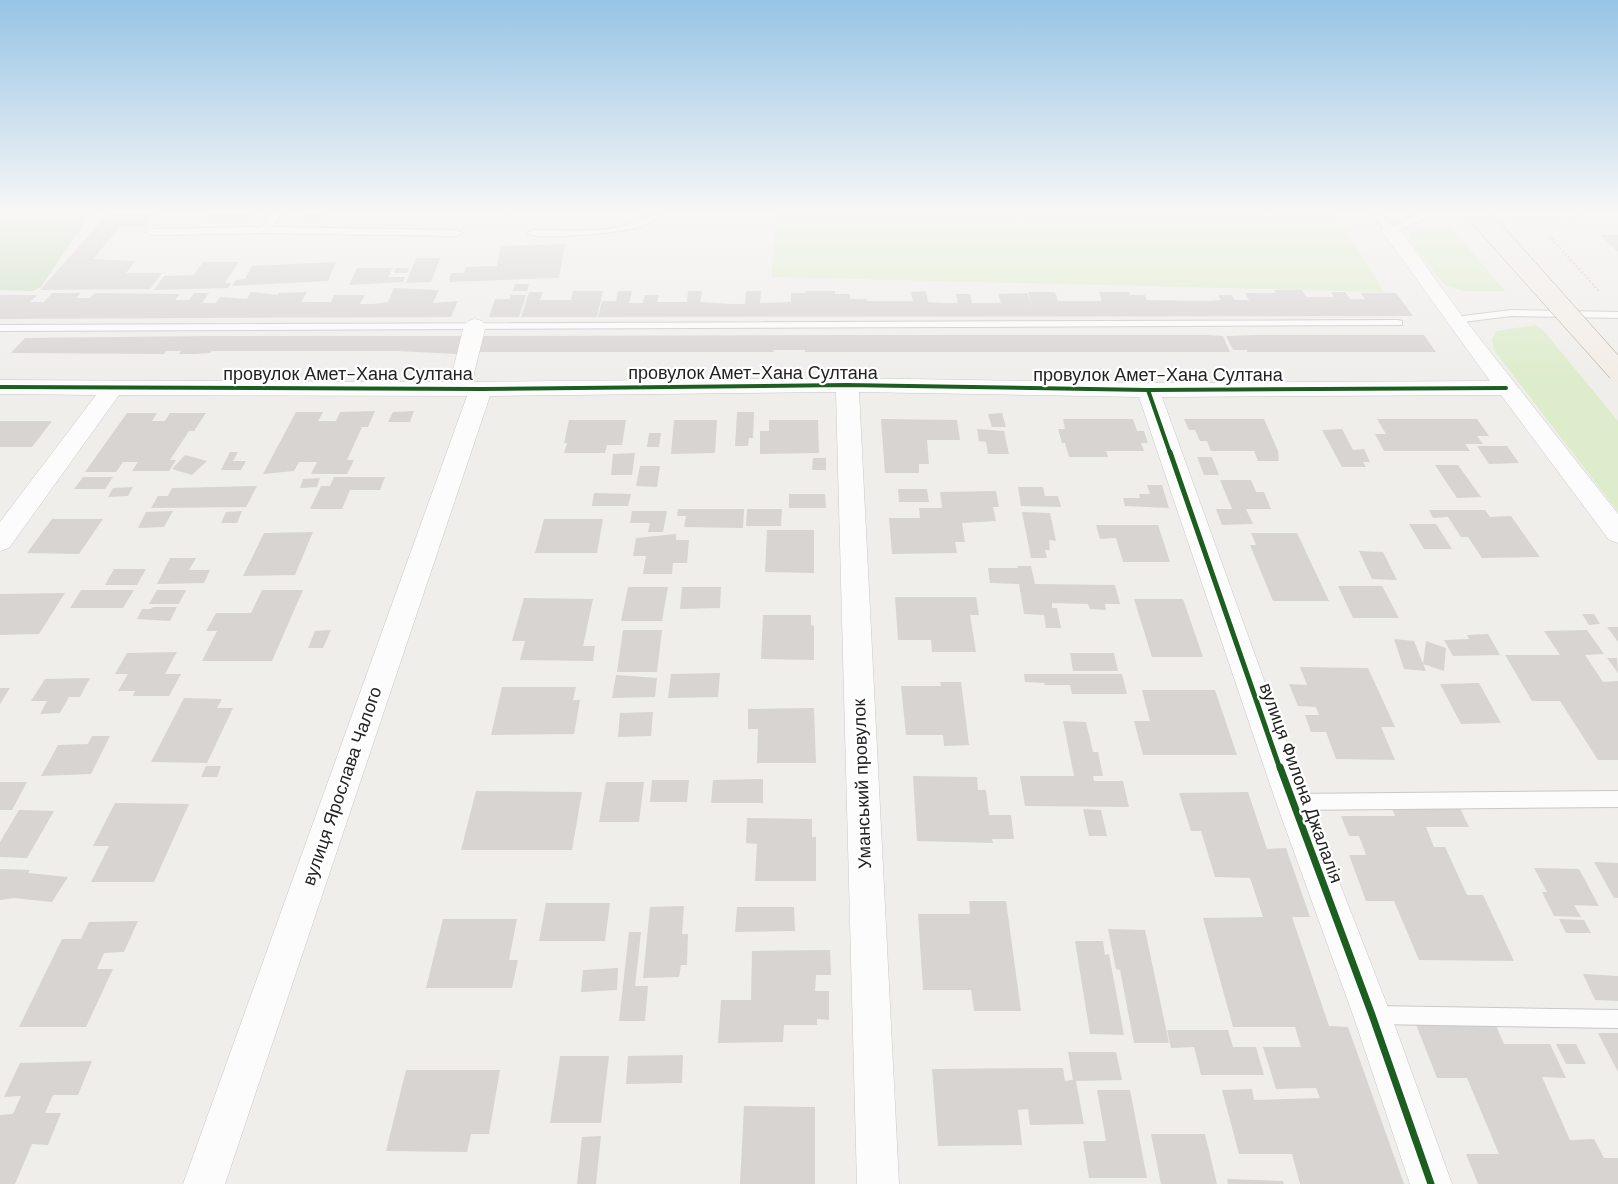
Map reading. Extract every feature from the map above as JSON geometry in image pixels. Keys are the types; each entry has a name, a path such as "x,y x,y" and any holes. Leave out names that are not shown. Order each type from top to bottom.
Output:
{"main road":[{"path":"1527,268 1618,371"}],"street":[{"path":"1418,268 1506,388 1618,533"},
{"name":"вулиця Ярослава Чалого","path":"204,1184 470,389 475,325"},
{"name":"провулок Амет-Хана Султана","path":"0,386 470,389 846,385 1148,390 1506,388"},
{"name":"Уманський провулок","path":"846,385 878,1184"},
{"path":"0,541 114,386"},
{"name":"вулиця Филона Джалалія","path":"1148,390 1292,802 1372,1015 1431,1184"}],"lane":[{"path":"1456,320 1511,313 1618,315"},
{"path":"0,328 1398,323"},
{"path":"1292,802 1618,799"},
{"path":"1372,1015 1618,1019"}],"path":[{"path":"1578,268 1605,298"}],"green space":[{"path":"0,268 54,268 41,287 32,291 0,290"},
{"path":"772,268 1370,268 1384,292 772,277"},
{"path":"1431,268 1486,268 1505,291 1463,291 1445,285"},
{"path":"1536,325 1543,330 1618,421 1618,512 1494,350 1492,339 1496,331"}],"building":[{"path":"59,268 130,268 126,273 162,273 150,289 40,290"},
{"path":"199,268 235,268 225,283 232,283 228,288 154,290 164,276 194,275"},
{"path":"251,268 333,268 328,281 232,286 236,280 245,279"},
{"path":"357,268 393,268 388,277 405,277 403,282 349,285"},
{"path":"396,268 409,268 407,273 394,273"},
{"path":"412,268 436,268 431,282 406,283"},
{"path":"466,268 561,268 559,278 449,282 451,273 464,273"},
{"path":"515,284 529,284 527,291 513,291"},
{"path":"394,288 439,290 433,303 458,301 451,317 0,319 0,295 37,295 30,302 44,302 52,293 81,293 76,298 90,298 95,293 180,294 175,300 189,300 194,293 209,293 202,303 216,303 220,297 247,299 251,292 278,295 279,293 307,292 301,302 331,302 334,295 365,295 360,304 373,304 388,302"},
{"path":"1274,290 1302,290 1306,297 1334,297 1331,292 1345,292 1350,299 1365,299 1361,293 1396,293 1413,316 598,317 602,301 616,301 618,291 632,291 629,303 643,303 645,295 659,295 657,302 687,302 688,291 702,291 700,302 731,304 745,304 746,291 761,291 760,303 791,302 791,293 806,293 805,291 835,291 835,294 850,294 850,299 867,299 867,301 913,301 911,292 926,291 928,302 943,303 958,303 956,294 970,294 972,303 1001,303 998,294 1027,293 1032,305 1028,292 1055,292 1058,301 1102,301 1099,292 1129,292 1130,295 1145,295 1147,300 1207,301 1221,300 1218,295 1232,295 1234,300 1249,300 1245,293 1275,293"},
{"path":"573,291 603,291 597,317 521,317 529,292 543,292 540,300 571,300"},
{"path":"511,295 526,295 519,317 489,317 495,299 510,299"},
{"path":"1208,335 1223,336 1230,352 805,352 805,350 773,350 774,352 478,352 484,336"},
{"path":"1424,335 1436,352 1247,352 1247,350 1233,350 1226,336"},
{"path":"464,336 457,354 396,351 212,351 210,353 195,354 179,354 181,351 166,351 164,354 11,353 25,338"},
{"path":"375,411 368,427 362,427 347,460 354,460 347,474 311,474 317,462 299,462 294,471 263,474 296,412 323,412 318,421 336,421 340,412"},
{"path":"414,411 410,422 388,422 393,412"},
{"path":"737,412 754,412 753,438 749,438 748,446 735,446"},
{"path":"127,413 157,413 152,421 165,421 170,413 206,413 194,431 189,431 170,460 176,460 169,471 132,471 138,462 123,462 116,472 85,472"},
{"path":"1002,413 1006,427 992,427 988,414"},
{"path":"881,419 957,420 960,440 927,440 929,464 919,464 919,473 885,473"},
{"path":"1063,419 1133,419 1137,431 1144,431 1148,443 1141,443 1144,451 1106,451 1108,457 1069,457 1058,429 1065,429"},
{"path":"1184,419 1264,419 1278,451 1279,461 1258,461 1254,451 1211,451 1207,441 1200,441 1195,430 1189,430"},
{"path":"1377,419 1477,419 1489,436 1477,436 1483,444 1465,444 1470,451 1384,451 1375,434 1386,434"},
{"path":"569,420 626,420 622,445 607,445 605,453 564,453"},
{"path":"674,420 717,420 715,453 671,454"},
{"path":"769,420 818,420 819,453 760,454 760,431 769,431"},
{"path":"0,421 52,421 32,447 0,447"},
{"path":"977,429 1004,431 1009,454 988,454 986,442 979,441"},
{"path":"1342,429 1353,450 1364,449 1370,462 1363,462 1366,467 1342,467 1322,430"},
{"path":"649,433 661,433 659,447 647,447"},
{"path":"1477,446 1507,446 1519,463 1489,464"},
{"path":"230,452 238,452 233,461 246,461 241,470 221,470"},
{"path":"635,453 632,475 611,475 613,454"},
{"path":"185,455 207,461 192,475 172,469"},
{"path":"1197,457 1212,457 1219,475 1204,475"},
{"path":"813,458 826,458 826,470 812,470"},
{"path":"1435,465 1458,465 1481,497 1457,498"},
{"path":"640,466 660,466 657,487 636,486"},
{"path":"83,477 113,477 105,489 74,489"},
{"path":"334,477 385,477 380,490 350,490 342,509 310,509 321,486 330,486"},
{"path":"320,478 317,487 300,488 303,479"},
{"path":"1220,480 1251,480 1256,492 1264,492 1271,509 1246,509 1253,524 1222,525 1216,509 1232,509"},
{"path":"1147,485 1162,485 1169,508 1125,506 1123,498 1140,498 1139,494 1150,494"},
{"path":"257,486 246,507 151,508 158,496 168,496 172,488"},
{"path":"133,487 128,496 108,497 113,488"},
{"path":"1018,487 1043,487 1045,496 1058,496 1061,507 1021,506"},
{"path":"898,489 927,489 929,502 899,502"},
{"path":"996,491 999,507 993,507 996,521 962,523 965,542 955,542 957,553 892,554 889,518 920,518 919,508 942,508 940,492"},
{"path":"594,493 631,494 628,506 592,506"},
{"path":"789,494 825,494 826,508 789,508"},
{"path":"678,509 744,509 743,528 684,527 686,516 677,516"},
{"path":"747,509 782,509 781,526 746,526"},
{"path":"1429,510 1485,510 1490,517 1511,516 1540,557 1482,558 1468,537 1461,537 1448,517 1433,518"},
{"path":"173,511 164,527 138,528 146,512"},
{"path":"242,511 237,523 221,523 226,512"},
{"path":"632,511 667,511 663,532 648,532 650,523 630,523"},
{"path":"1022,512 1050,513 1056,541 1049,540 1050,550 1045,550 1047,558 1031,558"},
{"path":"52,519 103,519 79,554 27,553"},
{"path":"544,519 603,519 597,553 535,553"},
{"path":"1409,524 1436,524 1452,549 1424,549"},
{"path":"1096,525 1158,525 1170,562 1123,562 1116,538 1100,539"},
{"path":"767,530 814,530 814,573 765,572"},
{"path":"313,532 295,575 243,576 264,533"},
{"path":"1251,533 1297,533 1329,601 1273,601 1250,545 1256,545"},
{"path":"676,534 676,540 689,540 687,563 673,563 672,574 643,574 646,556 633,556 636,538"},
{"path":"1359,551 1383,552 1397,580 1372,579"},
{"path":"170,558 196,558 189,570 210,570 204,583 157,584"},
{"path":"1017,566 1031,566 1035,584 1115,585 1120,604 1105,604 1106,610 1090,609 1088,604 1052,603 1052,608 1057,608 1061,628 1046,628 1044,615 1024,614 1019,584 990,583 988,568 1018,568"},
{"path":"114,569 146,569 137,585 105,585"},
{"path":"1338,586 1382,586 1399,618 1353,618"},
{"path":"628,587 668,587 662,621 621,621"},
{"path":"682,587 721,587 720,608 680,609"},
{"path":"81,590 134,590 123,608 70,608"},
{"path":"157,590 186,590 179,604 149,604"},
{"path":"262,590 303,590 272,661 202,661 217,631 206,631 216,613 251,613"},
{"path":"65,593 39,634 0,635 0,594"},
{"path":"895,597 976,597 979,615 970,615 976,652 932,652 931,640 898,640"},
{"path":"524,598 593,599 583,646 595,646 593,661 520,660 525,641 512,641"},
{"path":"1134,599 1183,599 1203,657 1152,657"},
{"path":"153,607 177,607 170,621 137,619 142,609 151,609"},
{"path":"1582,614 1594,614 1600,624 1589,625"},
{"path":"763,615 811,615 811,625 814,626 814,660 761,659"},
{"path":"1607,627 1618,627 1618,642"},
{"path":"331,630 323,648 308,648 315,631"},
{"path":"623,630 662,630 657,672 617,672"},
{"path":"1587,630 1604,654 1585,655 1603,682 1618,681 1618,760 1598,760 1560,701 1532,701 1505,655 1560,655 1544,631"},
{"path":"1488,634 1500,655 1453,656 1444,640 1469,639 1467,635"},
{"path":"1394,639 1414,641 1426,671 1404,669"},
{"path":"1426,641 1446,648 1444,671 1423,664"},
{"path":"177,652 165,674 181,674 169,696 133,696 135,691 118,691 128,674 115,674 127,653"},
{"path":"1070,653 1114,653 1118,671 1073,671"},
{"path":"1607,658 1617,658 1618,673"},
{"path":"1300,667 1368,668 1395,727 1381,727 1395,760 1336,759 1326,732 1311,732 1305,715 1319,715 1316,707 1298,706 1289,684 1307,685"},
{"path":"720,673 718,697 668,698 671,674"},
{"path":"1024,674 1122,674 1127,694 1072,694 1070,685 1045,685 1044,683 1025,682"},
{"path":"616,675 657,678 655,697 612,698"},
{"path":"90,678 80,697 69,697 60,713 40,714 47,701 31,701 45,679"},
{"path":"940,682 961,682 969,745 944,746 943,735 906,735 901,686 941,686"},
{"path":"1479,683 1501,723 1461,724 1440,684"},
{"path":"502,687 576,687 573,700 580,700 574,734 491,735"},
{"path":"0,688 10,688 0,704"},
{"path":"1142,690 1215,690 1237,755 1143,755 1134,721 1150,721"},
{"path":"184,698 222,699 217,708 233,708 207,763 151,762"},
{"path":"814,708 816,763 757,763 758,729 748,729 748,709"},
{"path":"653,712 651,736 618,737 620,713"},
{"path":"1063,721 1086,722 1093,752 1098,752 1103,776 1093,776 1094,781 1123,781 1129,807 1025,806 1020,776 1074,776"},
{"path":"92,736 110,736 91,774 41,776 58,745 88,744"},
{"path":"206,766 221,766 217,777 201,777"},
{"path":"913,776 977,777 978,790 986,790 989,815 1011,815 1014,839 992,839 993,843 917,841"},
{"path":"763,779 763,803 711,803 713,780"},
{"path":"652,780 689,780 687,802 650,802"},
{"path":"0,782 27,782 12,810 0,810"},
{"path":"606,782 644,782 639,822 599,822"},
{"path":"476,791 582,792 572,850 461,850"},
{"path":"1248,792 1267,849 1286,848 1310,917 1292,917 1329,1026 1348,1027 1404,1184 1300,1184 1292,1154 1239,1154 1222,1090 1252,1089 1254,1100 1320,1098 1316,1088 1276,1089 1263,1047 1301,1047 1295,1027 1233,1027 1203,918 1263,917 1250,878 1215,877 1201,831 1191,831 1179,793"},
{"path":"115,803 189,804 154,882 91,882 109,846 93,846"},
{"path":"1390,804 1458,804 1469,827 1426,827 1434,847 1445,847 1467,895 1483,895 1514,961 1419,960 1394,901 1366,901 1349,855 1366,855 1359,836 1349,836 1341,816 1395,816"},
{"path":"1083,809 1101,810 1107,836 1089,836"},
{"path":"19,810 54,811 27,858 0,857 0,842"},
{"path":"747,818 812,819 812,837 816,837 816,881 755,881 757,844 746,843"},
{"path":"1594,862 1618,863 1618,898 1614,898"},
{"path":"1534,868 1579,869 1599,906 1574,905 1581,917 1554,916 1542,892 1547,892"},
{"path":"0,869 30,870 28,873 68,877 52,902 14,898 0,900"},
{"path":"969,901 1006,901 1021,1011 974,1011 971,990 923,990 918,914 970,914"},
{"path":"546,903 610,903 605,941 539,941"},
{"path":"684,906 682,934 688,934 687,965 681,965 679,977 643,978 650,907"},
{"path":"737,907 794,907 795,931 735,932"},
{"path":"443,919 517,919 509,960 518,960 512,988 426,988"},
{"path":"1559,919 1584,920 1591,933 1566,933"},
{"path":"138,921 124,952 104,953 97,969 113,969 86,1027 19,1027 62,939 81,939 89,922"},
{"path":"1108,929 1145,930 1169,1043 1134,1043 1120,970 1116,969"},
{"path":"629,932 641,932 635,986 648,986 645,1021 619,1021"},
{"path":"1075,941 1103,941 1105,955 1109,954 1124,1035 1090,1034"},
{"path":"830,950 831,975 816,975 815,991 829,991 829,1020 817,1019 817,1025 784,1025 783,1042 718,1043 721,1000 751,1000 752,951"},
{"path":"618,968 617,990 581,992 583,970"},
{"path":"1583,974 1618,976 1618,1001 1595,1000"},
{"path":"1494,1021 1504,1044 1550,1044 1566,1078 1542,1077 1570,1140 1594,1139 1604,1158 1618,1158 1618,1184 1478,1184 1466,1154 1499,1154 1467,1078 1437,1078 1415,1022"},
{"path":"1167,1030 1228,1030 1233,1047 1256,1047 1264,1075 1201,1075 1194,1047 1171,1048"},
{"path":"1598,1033 1618,1033 1618,1072"},
{"path":"1556,1044 1576,1044 1586,1064 1566,1064"},
{"path":"1068,1052 1116,1052 1122,1080 1076,1081 1084,1124 1030,1125 1028,1109 1018,1110 1022,1145 938,1146 932,1069 1063,1068 1065,1081 1073,1080"},
{"path":"683,1055 682,1083 626,1084 628,1056"},
{"path":"560,1056 609,1056 601,1123 550,1123"},
{"path":"92,1061 78,1095 53,1095 45,1113 61,1113 48,1145 32,1144 15,1184 0,1184 0,1115 13,1114 21,1096 4,1097 20,1063"},
{"path":"406,1070 500,1070 489,1134 471,1134 467,1152 386,1151"},
{"path":"1097,1090 1130,1090 1147,1178 1089,1178 1083,1141 1106,1141"},
{"path":"744,1106 815,1107 815,1184 740,1184"},
{"path":"1151,1134 1205,1134 1217,1184 1161,1184"},
{"path":"601,1136 596,1184 577,1184 582,1137"},
{"path":"1227,1179 1283,1181 1284,1184 1228,1184"}],"cycle path":[{"path":"0,387 481,389 847,385 1148,390 1506,388"},
{"path":"1148,390 1292,802 1372,1015 1431,1184"}]}
